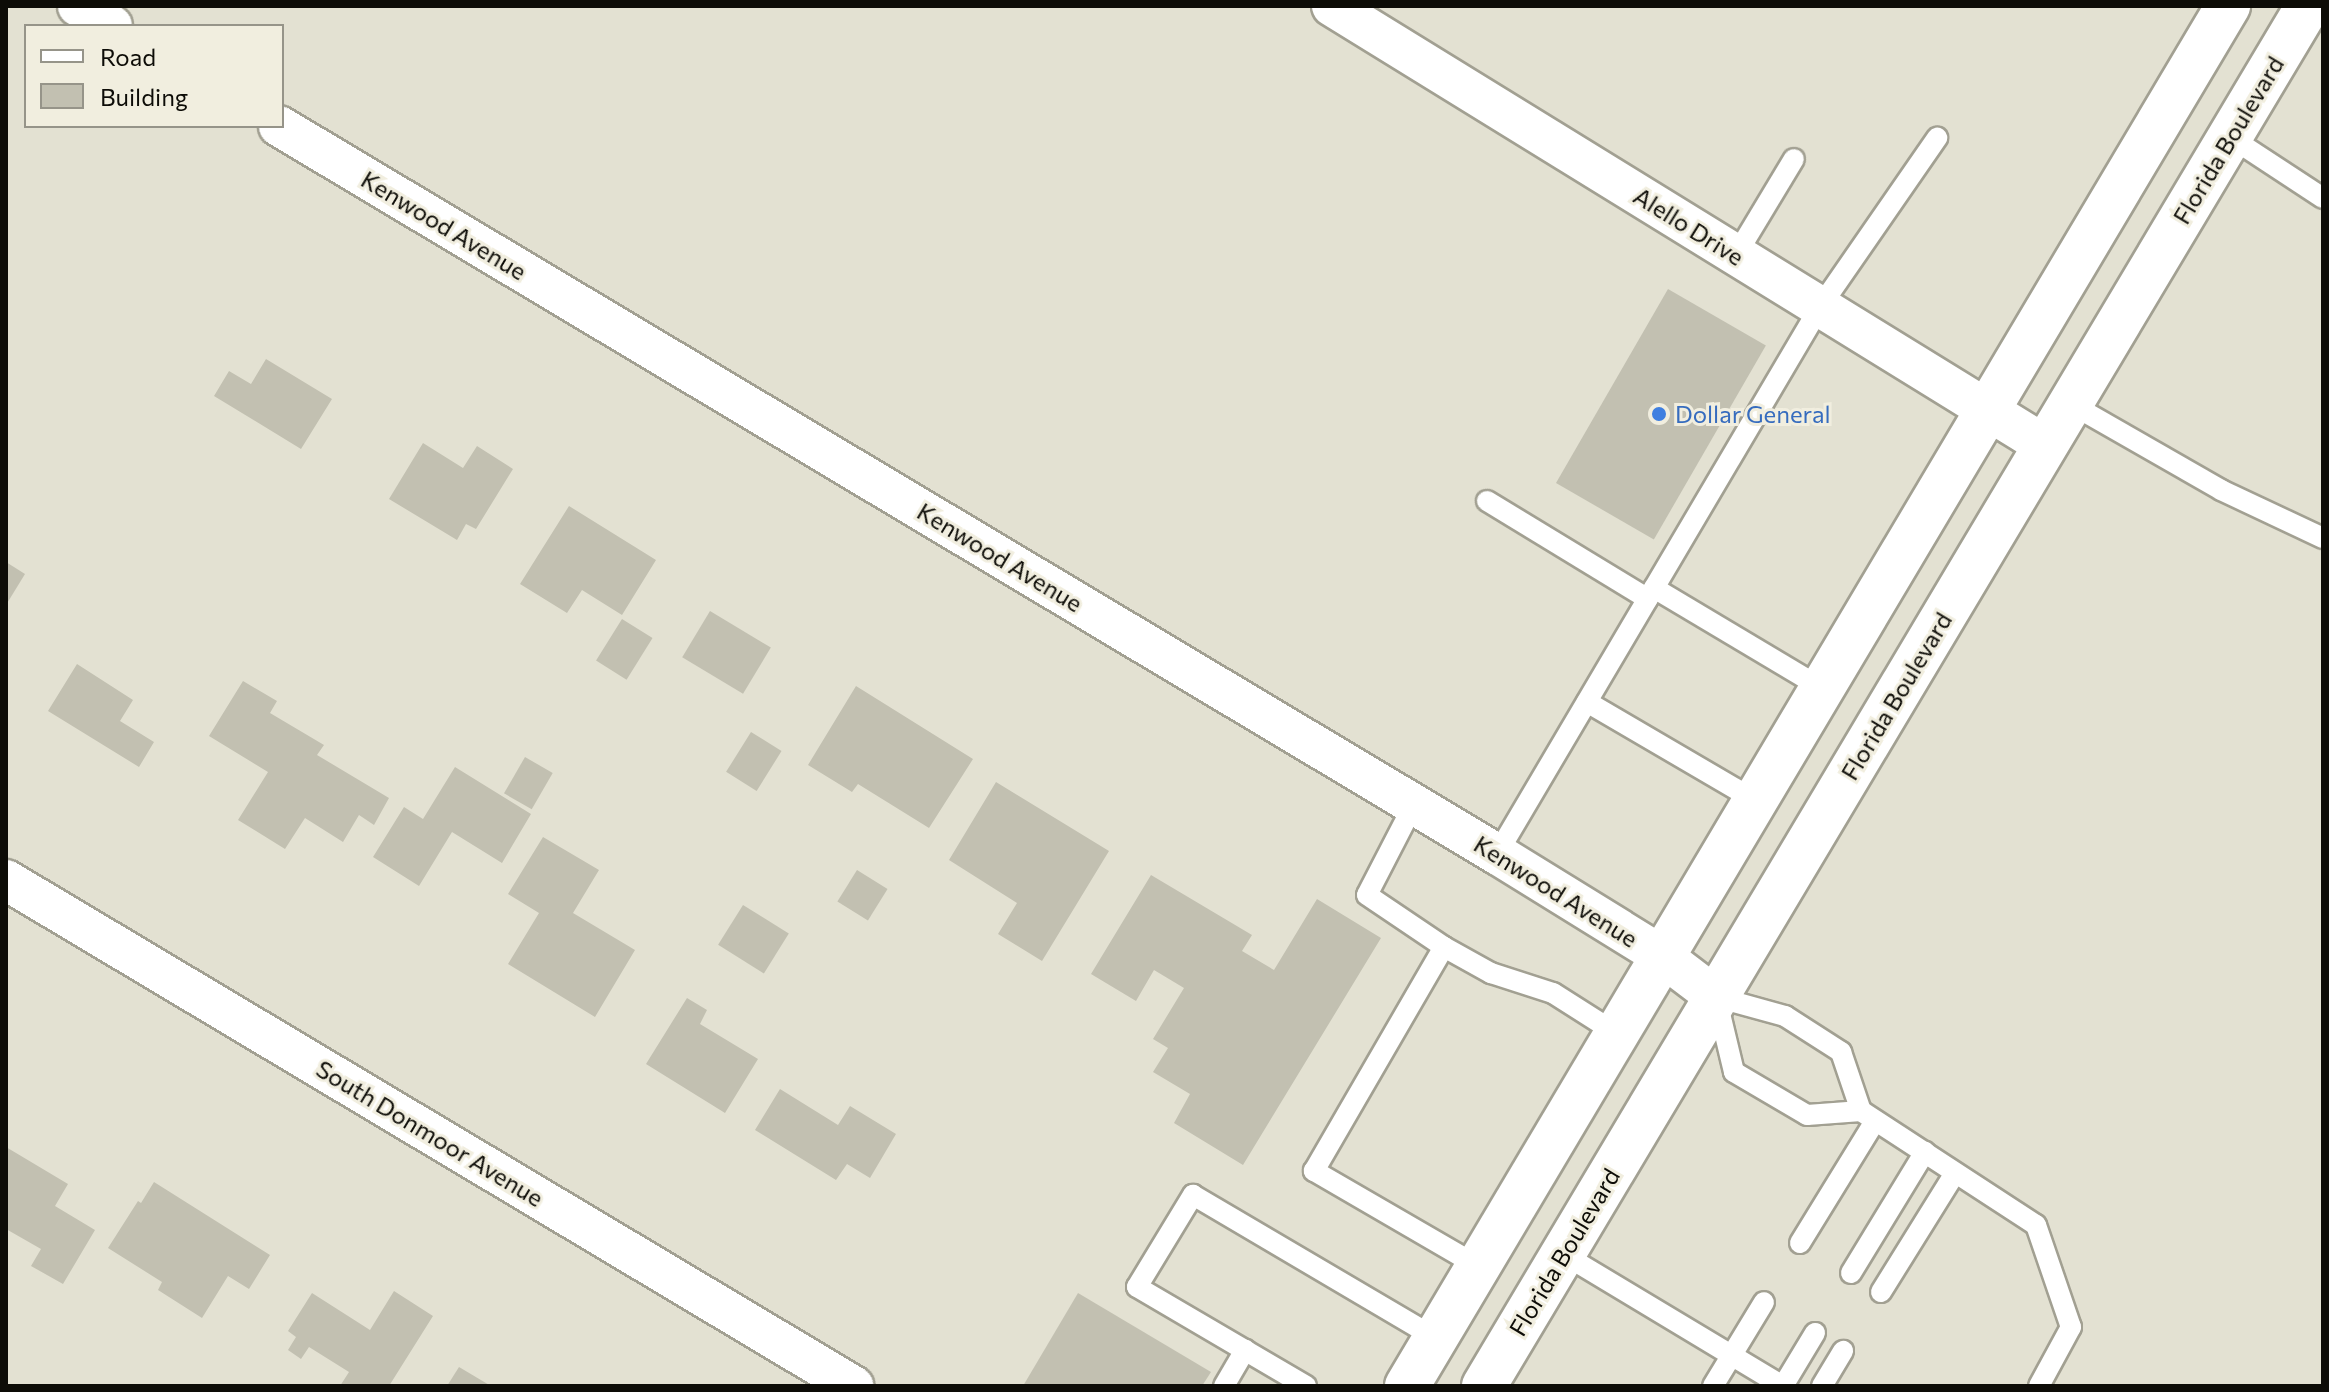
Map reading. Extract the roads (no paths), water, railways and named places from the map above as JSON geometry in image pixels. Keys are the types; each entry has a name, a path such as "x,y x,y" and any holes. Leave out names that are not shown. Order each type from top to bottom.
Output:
{"main road":[{"path":"1407,1386 2228,6"},
{"name":"Florida Boulevard","path":"1484,1386 2308,6"}],"street":[{"path":"78,6 109,24"},
{"name":"Alello Drive","path":"1332,6 2046,446"},
{"name":"Kenwood Avenue","path":"282,128 1497,854 1662,956 1716,997"},
{"name":"South Donmoor Avenue","path":"6,880 853,1386"}],"lane":[{"path":"2230,137 2323,198"},
{"path":"1497,854 1820,307 1937,138"},
{"path":"1736,255 1794,159"},
{"path":"2071,404 2221,490 2323,538"},
{"path":"1487,501 1822,688"},
{"path":"1587,702 1755,800"},
{"path":"1414,804 1367,895 1444,947 1491,973 1553,993 1616,1033"},
{"path":"1444,947 1314,1171 1478,1266"},
{"path":"1868,1116 1841,1052 1785,1016 1716,997 1734,1072 1807,1115 1868,1116 2036,1225 2071,1327 2039,1386"},
{"path":"1800,1243 1868,1116"},
{"path":"1851,1273 1925,1152"},
{"path":"1881,1292 1955,1173"},
{"path":"1306,1386 1137,1287 1193,1195 1436,1338"},
{"path":"1563,1254 1783,1386 1815,1333"},
{"path":"1713,1386 1764,1302"},
{"path":"1224,1386 1245,1350"},
{"path":"1822,1386 1843,1351"}],"place":[{"name":"Dollar General","path":"1659,414"}]}
